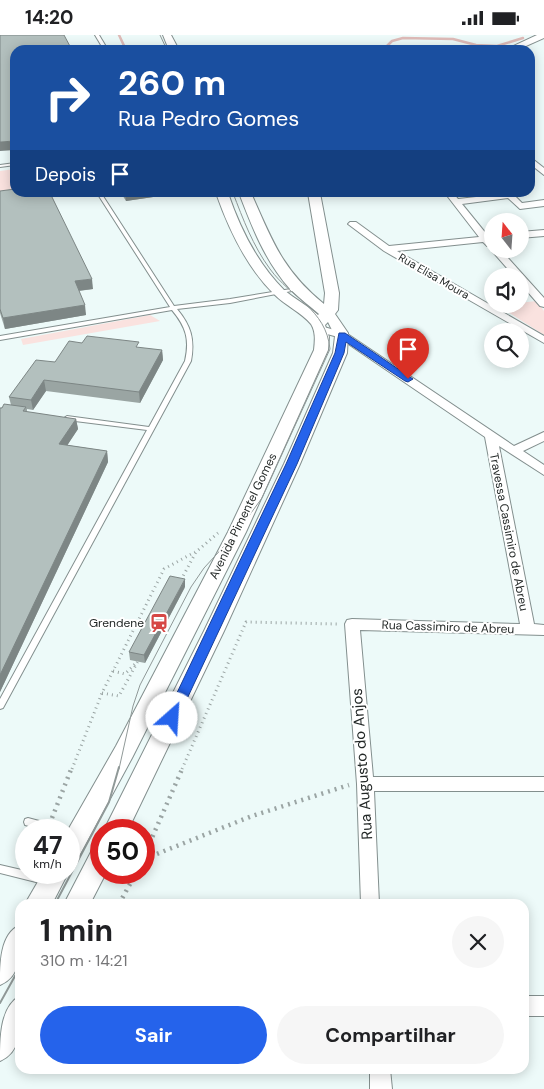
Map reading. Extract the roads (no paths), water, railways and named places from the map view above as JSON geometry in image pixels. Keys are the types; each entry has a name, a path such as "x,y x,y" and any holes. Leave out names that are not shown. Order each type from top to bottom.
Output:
{"main road":[{"path":"223,197 238,230 255,260 322,323 342,335"},
{"path":"246,197 266,243 285,275 289,291"},
{"name":"Avenida Pimentel Gomes","path":"80,826 124,752 237,532 321,350 323,341 322,323 332,306 332,293 315,197"},
{"name":"Avenida Pimentel Gomes","path":"121,819 214,631 292,464 340,353 342,335"},
{"path":"80,899 90,879"},
{"path":"0,1047 15,1018"}],"street":[{"path":"522,45 537,39"},
{"path":"535,164 544,173"},
{"path":"452,197 484,235"},
{"path":"456,202 489,197"},
{"path":"512,197 520,206 544,203"},
{"name":"Rua Elisa Moura","path":"353,224 387,249 544,339"},
{"path":"529,234 544,233"},
{"path":"387,249 484,243"},
{"path":"504,258 512,268"},
{"path":"529,287 544,304"},
{"path":"342,335 544,471"},
{"name":"Travessa Cassimiro de Abreu","path":"491,435 528,630"},
{"path":"515,450 544,436"},
{"name":"Rua Cassimiro de Abreu","path":"352,624 544,630"},
{"name":"Rua Augusto do Anjos","path":"352,624 365,784 370,899"},
{"path":"365,784 544,784"},
{"path":"41,899 49,884"},
{"path":"0,972 15,946"},
{"path":"529,1007 544,1007"},
{"path":"380,1074 381,1089"}],"lane":[{"path":"0,706 188,361 190,352 190,333 186,324 173,308 102,197"},
{"path":"0,338 173,308 289,291"},
{"path":"57,417 151,429"},
{"path":"0,869 15,871"}],"waterway":[{"path":"119,35 124,45"},
{"path":"388,45 392,41 403,38 453,39 476,45"},
{"path":"500,45 523,38"}],"tram line":[{"path":"160,35 165,45"},
{"path":"119,769 133,706 140,685 191,587 204,568 237,532 262,498 330,349 327,335 315,314 278,279 258,251 235,197"},
{"path":"58,899 109,802 119,767"},
{"path":"0,1003 15,976"}],"place":[{"name":"Grendene","path":"159,623"}]}
